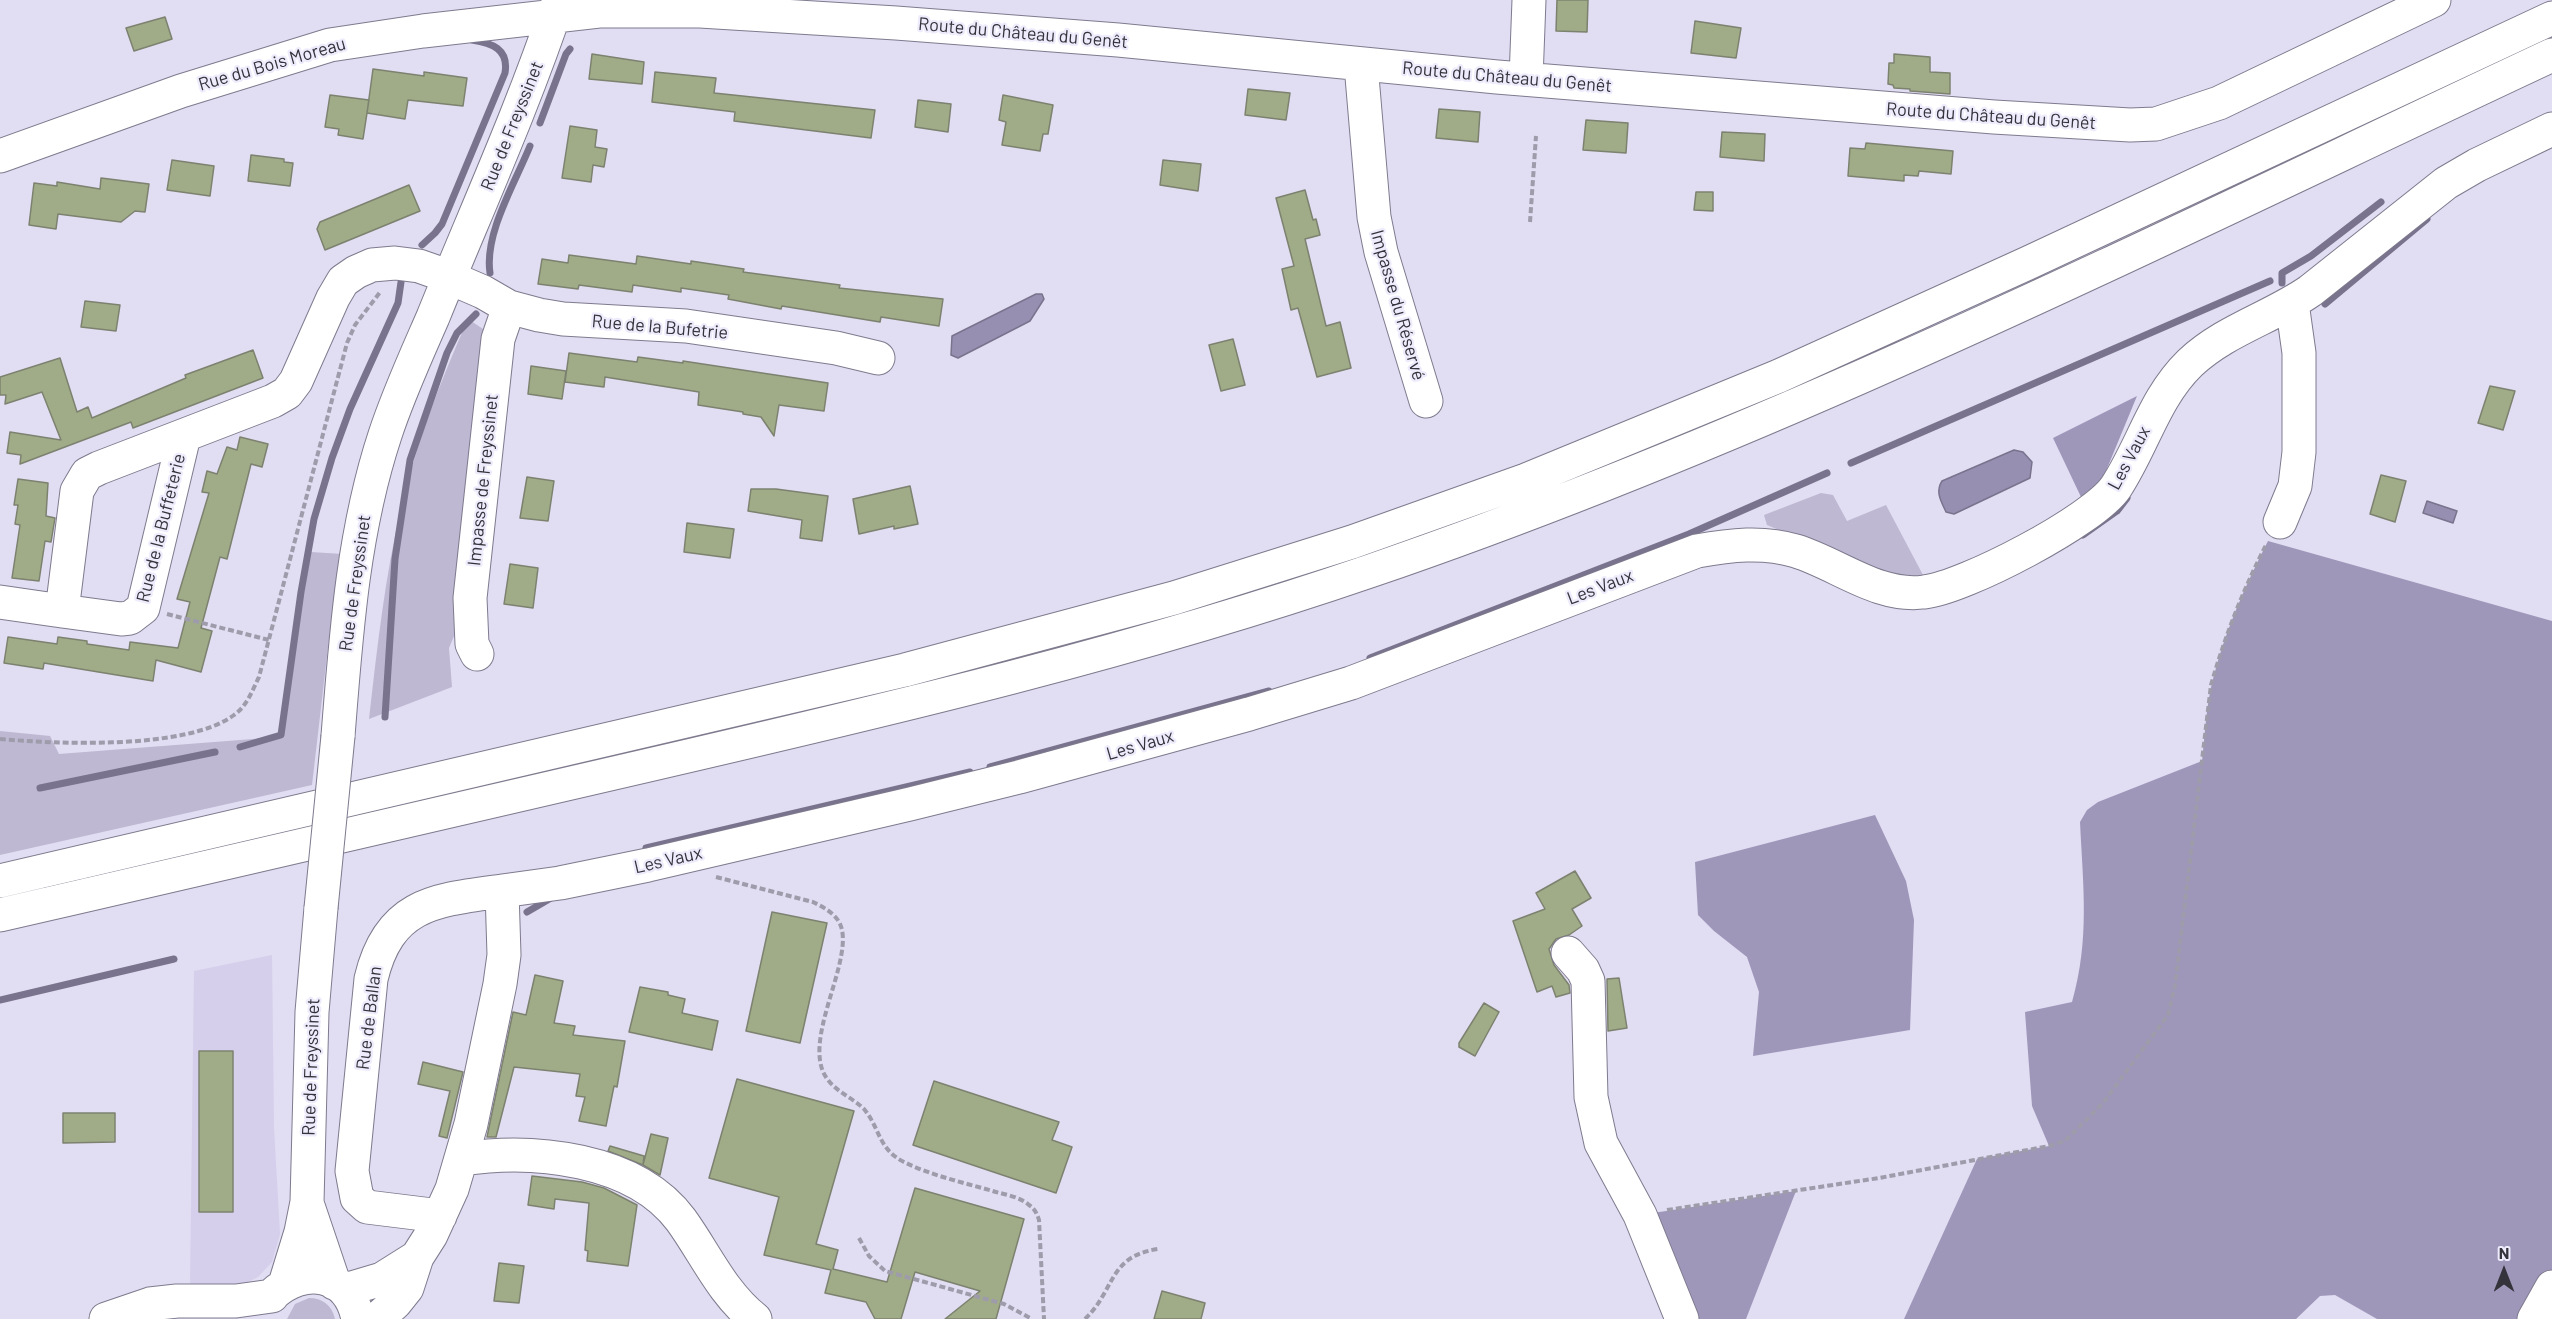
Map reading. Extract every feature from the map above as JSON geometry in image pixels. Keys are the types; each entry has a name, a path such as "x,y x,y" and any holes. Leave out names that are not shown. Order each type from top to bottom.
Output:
{"main road":[{"path":"1526,79 1529,0"},
{"name":"Route du Château du Genêt","path":"556,8 599,11 897,12 1118,40 1361,65 1994,117 2104,124 2156,124 2219,103 2403,7 2434,0"},
{"name":"Rue du Bois Moreau","path":"0,156 181,91 330,45 556,8"},
{"name":"Rue de Freyssinet","path":"307,1202 312,1012 356,552 371,483 385,434 449,276 512,132 556,8"},
{"path":"0,881 905,670 1174,598 1352,542 1526,480 1779,376 2008,273 2552,18"},
{"path":"0,915 936,697 1184,630 1363,574 1538,511 1793,407 2053,289 2552,55"},
{"name":"Impasse du Réservé","path":"1361,65 1374,217 1381,252 1426,401"},
{"name":"Les Vaux","path":"502,891 560,883 687,855 1019,777 1249,714 1351,683 1697,551 1753,543 1779,546 1797,551 1886,589 1906,594 1944,589 1992,567 2091,513 2106,500 2124,474 2158,404 2179,375 2214,343 2292,303 2446,183 2477,165 2552,129"},
{"name":"Rue de la Buffeterie","path":"62,611 77,491 87,474 273,401 287,393 297,381 333,298 343,281 356,272 372,265 395,263 418,266 449,276"},
{"name":"Rue de la Bufetrie","path":"449,276 509,307 563,319 686,326 836,348 878,358"},
{"path":"2280,522 2295,486 2299,452 2299,352 2292,303"},
{"name":"Impasse de Freyssinet","path":"477,654 472,644 470,598 498,339 509,307"},
{"name":"Rue de la Buffeterie","path":"0,602 121,619 130,618 144,608 184,436"},
{"path":"377,1319 395,1303 407,1288 417,1257 440,1216 462,1159 500,984 504,955 502,891"},
{"name":"Rue de Ballan","path":"440,1216 367,1207 357,1198 352,1171 371,979 383,941 406,917 426,905 450,898 502,891"},
{"path":"1568,953 1583,970 1588,981 1591,1098 1601,1143 1640,1215 1682,1319"},
{"path":"462,1159 501,1155 546,1157 594,1166 637,1181 655,1192 673,1210 723,1285 755,1319"},
{"path":"307,1202 346,1297"},
{"path":"273,1299 301,1232 307,1202"},
{"path":"346,1297 382,1279 417,1257"},
{"path":"125,1317 150,1304 177,1301 273,1299 301,1277 318,1277 346,1297"},
{"path":"2534,1319 2552,1287"}],"path":[{"path":"1530,222 1536,136"},
{"path":"0,740 41,743 130,742 192,732 221,724 245,705 259,677 347,343 387,281 395,263"},
{"path":"1640,1215 1879,1178 2049,1146 2065,1141 2103,1103 2168,1015 2175,986 2196,828 2211,685 2222,646 2247,583 2280,522"},
{"path":"144,608 269,640"},
{"path":"687,855 716,877 813,902 833,915 842,930 842,939 819,1048 827,1079 863,1109 879,1138 895,1156 919,1168 1019,1199 1035,1210 1039,1220 1044,1319"},
{"path":"859,1238 876,1264 894,1275 1004,1304 1032,1319"},
{"path":"1085,1319 1094,1310 1119,1266 1137,1253 1158,1249"}],"shaded area":[{"path":"1036,294 1042,294 1044,299 1030,321 958,358 951,355 952,336"},
{"path":"468,319 498,339 470,598 449,648 452,687 369,719 386,586 401,508 430,412"},
{"path":"2137,396 2101,483 2081,497 2053,438"},
{"path":"2014,450 2023,452 2032,462 2030,478 1954,514 1946,512 1939,493 1942,481"},
{"path":"1821,493 1833,495 1847,521 1886,505 1923,575 1922,579 1895,579 1767,525 1764,515"},
{"path":"2427,501 2457,511 2453,523 2423,513"},
{"path":"2268,541 2552,621 2552,1287 2534,1319 2377,1319 2335,1295 2320,1296 2296,1319 1904,1319 1977,1159 2049,1146 2032,1106 2025,1012 2072,1002 2078,979 2084,912 2080,822 2087,810 2098,802 2202,761 2208,702 2217,664 2236,610"},
{"path":"311,552 342,554 330,630 312,785 0,855 0,731 50,736 59,754 279,737"},
{"path":"1875,815 1906,881 1914,920 1910,1030 1753,1056 1759,992 1747,957 1698,915 1695,862"},
{"path":"272,955 274,1128 280,1234 272,1262 258,1277 244,1284 190,1287 194,971"},
{"path":"1796,1191 1746,1319 1682,1319 1640,1215"},
{"path":"309,1298 326,1303 335,1319 287,1319 295,1304"}],"building":[{"path":"1557,0 1588,0 1587,32 1556,31"},
{"path":"165,17 172,39 134,51 126,28"},
{"path":"1695,21 1741,28 1736,58 1691,53"},
{"path":"592,54 644,62 642,84 589,79"},
{"path":"1894,54 1930,57 1930,72 1950,73 1950,94 1910,91 1910,89 1894,88 1893,85 1888,84 1889,63 1894,63"},
{"path":"373,69 424,76 424,72 467,78 463,106 408,100 405,119 367,113"},
{"path":"655,72 716,78 714,93 875,110 871,138 734,121 735,112 652,102"},
{"path":"1248,89 1290,93 1286,120 1245,115"},
{"path":"330,95 369,100 363,139 338,135 339,129 325,127"},
{"path":"1003,95 1053,105 1048,134 1043,134 1040,151 1002,145 1006,122 999,120"},
{"path":"918,100 951,104 948,132 915,127"},
{"path":"1439,109 1480,112 1478,142 1436,138"},
{"path":"1586,120 1628,123 1626,153 1583,150"},
{"path":"570,126 597,130 595,147 607,149 604,167 593,165 591,182 562,178"},
{"path":"1722,132 1765,134 1764,161 1720,157"},
{"path":"1866,143 1953,151 1951,174 1919,171 1918,176 1904,175 1904,181 1848,176 1850,148 1865,149"},
{"path":"251,155 284,159 284,162 293,163 290,186 248,181"},
{"path":"172,160 214,166 210,196 167,190"},
{"path":"1163,160 1201,164 1198,191 1160,185"},
{"path":"101,178 149,184 145,212 135,211 121,222 58,214 56,229 29,225 34,183 57,186 57,182 100,189"},
{"path":"409,185 420,211 325,250 317,229 320,222"},
{"path":"1305,190 1313,220 1316,219 1320,235 1305,239 1326,326 1340,322 1351,368 1317,377 1298,308 1291,310 1282,269 1294,266 1276,198"},
{"path":"1696,192 1713,192 1713,211 1694,210"},
{"path":"569,255 636,264 637,256 691,264 691,261 744,269 743,272 840,285 839,288 943,299 939,326 881,317 880,322 782,306 781,309 728,299 729,295 681,288 681,292 633,285 632,292 579,285 578,289 538,284 542,259 568,263"},
{"path":"85,301 120,305 116,331 81,327"},
{"path":"1233,339 1245,385 1221,391 1209,345"},
{"path":"253,350 263,378 133,428 131,422 20,464 21,455 7,453 10,432 61,440 42,392 5,404 6,395 0,395 0,377 60,358 77,412 88,407 92,418 186,378 185,375"},
{"path":"569,353 637,362 638,357 683,363 683,361 828,383 824,411 779,405 774,436 761,417 698,405 699,392 605,377 604,387 565,382"},
{"path":"531,366 566,371 562,399 528,394"},
{"path":"2490,386 2515,391 2503,430 2478,423"},
{"path":"240,437 268,444 262,467 251,464 227,559 220,557 201,628 212,631 201,672 156,660 153,681 44,663 43,669 4,663 8,637 57,644 58,637 129,650 130,642 178,648 190,602 177,599 209,493 202,492 207,471 217,474 227,447 237,450"},
{"path":"2381,475 2406,481 2395,522 2370,514"},
{"path":"527,477 554,481 548,521 520,518"},
{"path":"18,479 48,483 46,516 55,518 51,542 45,541 39,581 12,578 20,525 15,524 18,505 14,505"},
{"path":"910,486 918,524 894,529 894,526 859,534 853,499"},
{"path":"751,489 776,489 828,496 822,541 800,538 802,520 748,511"},
{"path":"687,523 734,529 730,558 684,552"},
{"path":"510,564 538,568 533,608 504,604"},
{"path":"1575,871 1591,898 1572,909 1582,926 1569,935 1556,939 1549,949 1554,965 1569,985 1570,993 1556,997 1552,986 1537,992 1513,921 1545,909 1536,893"},
{"path":"772,912 827,923 800,1043 746,1031"},
{"path":"535,975 563,981 554,1023 575,1026 573,1035 625,1041 617,1087 614,1086 606,1126 579,1121 585,1097 576,1096 580,1074 514,1067 496,1137 487,1137 513,1012 526,1015"},
{"path":"1619,978 1627,1028 1608,1031 1607,979"},
{"path":"640,987 668,992 668,995 685,999 682,1013 718,1021 712,1050 629,1032"},
{"path":"1484,1003 1499,1012 1475,1056 1459,1047 1459,1043"},
{"path":"199,1051 233,1051 233,1212 199,1212"},
{"path":"423,1062 463,1072 447,1138 439,1136 450,1091 418,1084"},
{"path":"737,1079 854,1111 816,1244 838,1250 833,1269 887,1282 915,1188 1024,1219 996,1319 945,1319 980,1291 915,1272 901,1319 875,1319 866,1302 825,1293 831,1270 764,1255 779,1197 709,1178"},
{"path":"934,1081 1059,1122 1052,1140 1072,1147 1056,1193 913,1145"},
{"path":"63,1113 115,1113 115,1142 63,1143"},
{"path":"651,1134 668,1138 660,1175 643,1165"},
{"path":"610,1146 644,1156 643,1165 608,1151"},
{"path":"532,1176 582,1182 604,1188 637,1205 628,1266 587,1261 588,1251 585,1250 589,1203 555,1199 554,1209 528,1205"},
{"path":"499,1263 524,1266 519,1303 494,1301"},
{"path":"1162,1291 1205,1303 1201,1319 1154,1319"}],"waterway":[{"path":"422,245 442,224 505,73 506,65 502,53 492,45 472,40"},
{"path":"540,123 566,54 570,49"},
{"path":"490,273 489,258 496,225 530,146"},
{"path":"2282,283 2282,273 2311,256 2381,202"},
{"path":"2325,304 2427,219"},
{"path":"1851,463 2270,281"},
{"path":"240,747 281,735 301,592 314,519 332,458 350,409 398,303 401,282"},
{"path":"385,717 395,559 410,460 447,353 457,333 476,314"},
{"path":"1370,658 1689,534 1827,473"},
{"path":"2083,535 2117,511 2127,498"},
{"path":"990,767 1269,691"},
{"path":"40,788 215,752"},
{"path":"646,848 970,772"},
{"path":"527,912 551,898"},
{"path":"0,1000 174,959"}]}
